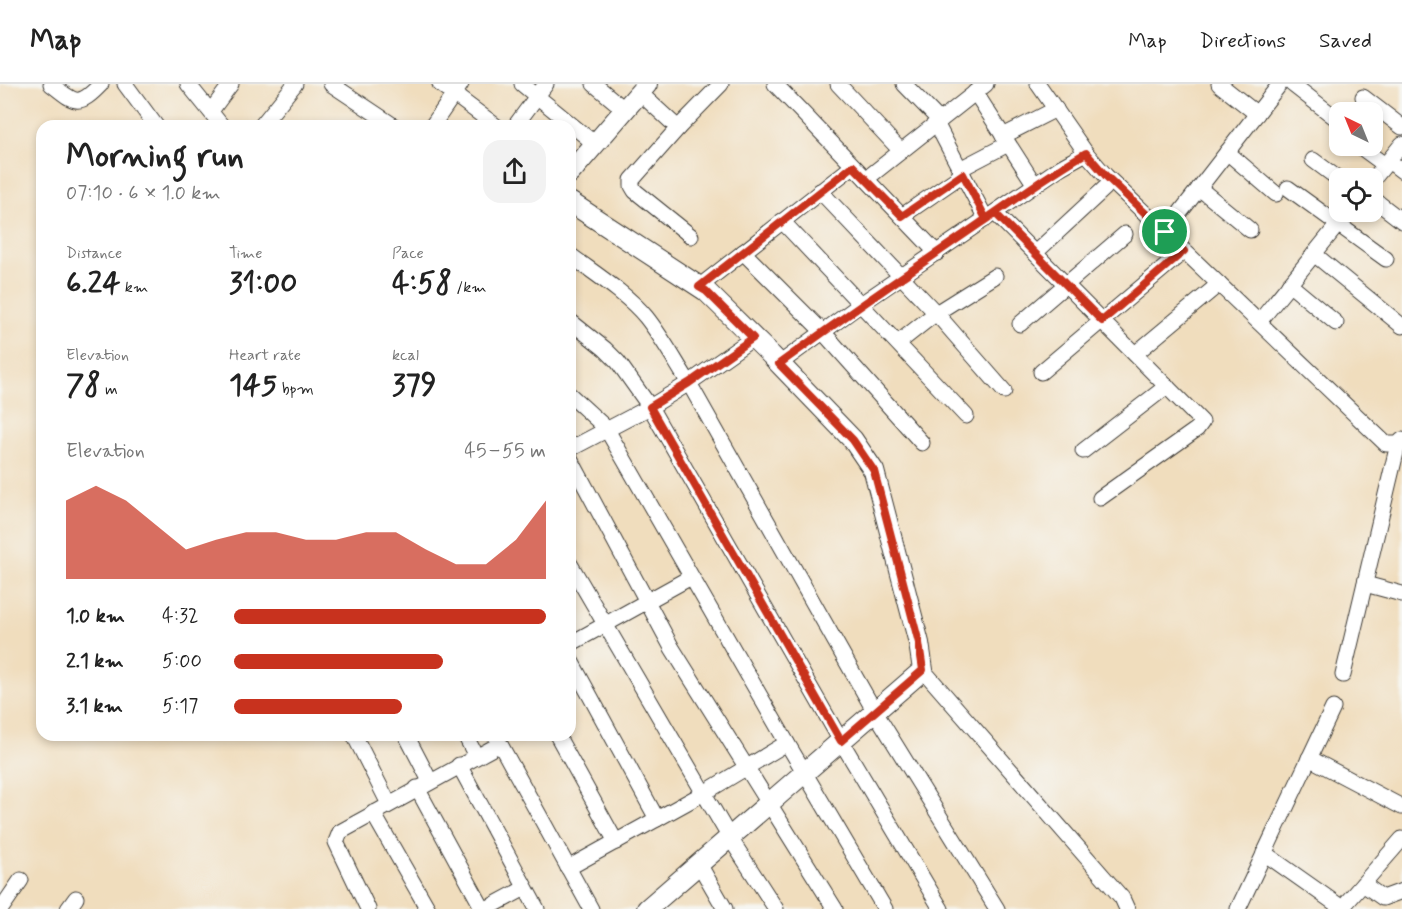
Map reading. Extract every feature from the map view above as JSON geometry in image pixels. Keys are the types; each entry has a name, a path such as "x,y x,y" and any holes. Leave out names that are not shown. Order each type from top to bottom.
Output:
{"street":[{"path":"51,84 68,98 78,100 87,98 101,84"},
{"path":"125,84 152,120"},
{"path":"188,84 218,120"},
{"path":"211,111 231,84"},
{"path":"266,120 295,84"},
{"path":"331,84 385,120"},
{"path":"440,84 458,89 490,120"},
{"path":"522,84 541,90 571,120"},
{"path":"594,84 625,110"},
{"path":"691,236 635,191 632,180 721,84"},
{"path":"838,84 901,151"},
{"path":"904,84 938,122 961,171 991,216 1035,253 1200,418 1201,425 1100,498"},
{"path":"1038,84 1086,153 1106,176 1386,444 1400,442 1343,675"},
{"path":"1219,84 1257,114"},
{"path":"1165,232 1280,84"},
{"path":"1292,84 1329,113"},
{"path":"778,85 937,253"},
{"path":"866,179 979,87 1006,140 1035,185"},
{"path":"576,166 644,88 678,128"},
{"path":"436,120 458,89"},
{"path":"519,120 541,90"},
{"path":"1363,97 1402,127"},
{"path":"902,216 961,171 1056,109"},
{"path":"576,125 595,144"},
{"path":"1383,168 1402,144"},
{"path":"1227,152 1282,191 1338,224 1386,259"},
{"path":"779,364 861,304 1061,167 1086,153"},
{"path":"1375,156 1402,171"},
{"path":"1313,160 1329,172"},
{"path":"699,287 853,166"},
{"path":"1035,253 1105,188"},
{"path":"1199,188 1250,230"},
{"path":"820,192 936,313 1004,391"},
{"path":"576,206 706,291 853,440 874,471 919,643 923,670 1122,898 1126,909"},
{"path":"1383,206 1402,221"},
{"path":"782,221 966,416"},
{"path":"1259,322 1338,224"},
{"path":"1020,324 1125,234"},
{"path":"1041,372 1184,251"},
{"path":"743,252 823,332 922,443"},
{"path":"1314,254 1402,325"},
{"path":"576,260 645,315 689,383 875,712 997,909"},
{"path":"898,343 936,313 995,276"},
{"path":"1136,354 1219,284"},
{"path":"1289,284 1336,323"},
{"path":"576,326 618,362 650,407 841,741 941,909"},
{"path":"576,446 650,407 753,338"},
{"path":"1083,451 1167,386"},
{"path":"576,400 606,428 804,773 885,909"},
{"path":"576,469 672,648 835,909"},
{"path":"576,574 730,838 776,909"},
{"path":"576,641 692,576"},
{"path":"1365,584 1402,594"},
{"path":"655,906 699,864 923,670"},
{"path":"576,671 657,819"},
{"path":"1238,909 1333,708"},
{"path":"357,741 389,804"},
{"path":"408,741 423,785 485,909 525,888"},
{"path":"468,741 476,756"},
{"path":"368,909 336,842 340,832 476,756 495,741"},
{"path":"498,741 591,909"},
{"path":"560,741 616,842"},
{"path":"568,868 704,794 788,743"},
{"path":"1309,758 1402,807"},
{"path":"459,765 537,909"},
{"path":"374,813 428,909"},
{"path":"1264,853 1342,909 1402,839"},
{"path":"699,864 725,909"},
{"path":"0,909 21,880"},
{"path":"1363,884 1383,898 1402,891"}],"route":[{"path":"1165,232 1106,176 1086,153 1061,167 995,213 937,253 861,304 779,364 853,440 874,471 919,643 923,670 841,741 650,407 753,338 706,291 699,287 853,166 902,216 963,174 986,219 995,213 1102,321 1184,251 1165,232"}]}
